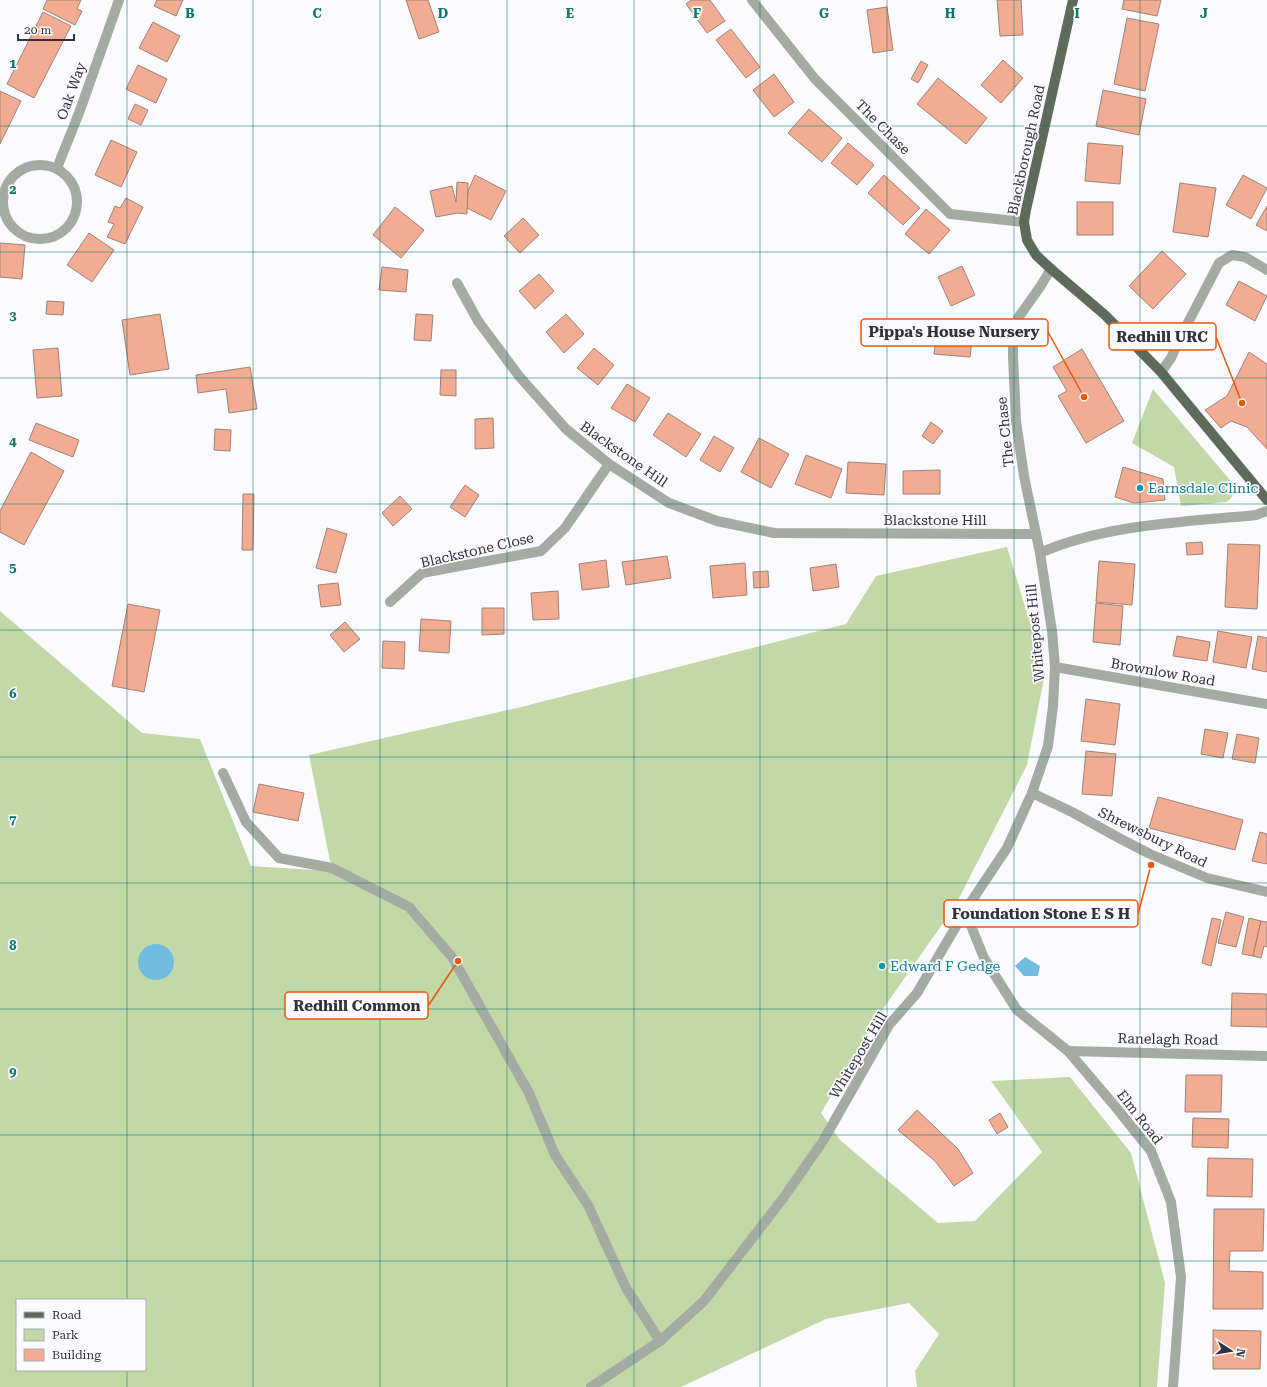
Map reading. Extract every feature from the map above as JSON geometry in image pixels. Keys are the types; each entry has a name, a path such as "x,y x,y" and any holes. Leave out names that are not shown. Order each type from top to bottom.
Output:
{"main road":[{"name":"Blackborough Road","path":"1073,0 1024,222 1027,240 1036,254 1050,269 1105,315 1161,372 1267,500"}],"street":[{"name":"Oak Way","path":"56,168 79,113 119,0"},
{"name":"The Chase","path":"752,0 815,79 950,214 1024,222"},
{"path":"34,165 46,165 56,168 67,176 74,186 78,198 75,215 71,223 63,232 52,238 39,240 27,237 16,231 8,221 3,209 3,196 7,185 14,176 23,169 34,165"},
{"path":"1161,372 1171,358 1219,263 1232,255 1245,258 1267,270"},
{"name":"The Chase","path":"1040,553 1024,476 1016,421 1013,338 1018,318 1040,287 1050,269"},
{"name":"Blackstone Hill","path":"456,283 478,321 519,376 566,429 609,464 669,503 717,521 774,533 1036,534"},
{"name":"Blackstone Close","path":"390,602 422,573 541,551 565,528 609,464"},
{"path":"1040,553 1065,543 1118,530 1256,515 1267,511"},
{"name":"Whitepost Hill","path":"591,1387 660,1341 704,1301 784,1197 823,1141 889,1025 917,993 965,911 1007,848 1032,793 1048,746 1053,706 1055,667 1052,631 1040,553"},
{"name":"Brownlow Road","path":"1055,667 1267,704"},
{"path":"223,773 246,822 279,858 332,868 409,907 452,957 529,1093 555,1155 588,1205 626,1288 660,1341"},
{"name":"Shrewsbury Road","path":"1032,793 1072,812 1150,854 1207,878 1267,892"},
{"name":"Elm Road","path":"965,911 984,958 1017,1010 1068,1051 1151,1151 1171,1202 1181,1277 1173,1387"},
{"name":"Ranelagh Road","path":"1068,1051 1267,1056"}],"green space":[{"path":"1153,389 1234,485 1233,495 1226,502 1181,506 1174,467 1132,443"},
{"path":"1007,547 1045,673 1027,765 955,906 878,1016 821,1113 840,1140 938,1223 975,1221 1042,1152 991,1081 1070,1077 1131,1153 1165,1283 1157,1387 917,1387 915,1371 939,1334 909,1303 826,1319 681,1387 0,1387 0,611 142,733 200,739 251,866 332,871 309,755 517,708 846,624 876,576"}],"water":[{"path":"156,944 169,949 174,962 169,975 156,980 143,975 138,962 143,949"},
{"path":"1025,957 1040,966 1038,976 1024,976 1015,966"}],"building":[{"path":"47,0 81,0 77,9 82,11 75,25 43,9"},
{"path":"157,0 183,0 176,16 154,6"},
{"path":"406,0 428,0 439,32 419,39"},
{"path":"691,0 710,0 725,21 707,33 686,4"},
{"path":"997,0 1021,0 1023,35 1000,36"},
{"path":"1124,0 1161,0 1157,16 1122,9"},
{"path":"887,7 893,50 873,53 867,10"},
{"path":"43,12 71,26 34,98 7,84"},
{"path":"1127,18 1159,24 1145,91 1114,84"},
{"path":"153,22 180,36 167,62 139,48"},
{"path":"731,29 760,67 746,78 716,40"},
{"path":"1003,60 1023,78 1001,103 981,85"},
{"path":"921,61 928,65 918,83 911,79"},
{"path":"138,65 167,79 156,103 126,89"},
{"path":"774,74 794,102 774,117 753,90"},
{"path":"938,78 987,118 966,144 917,104"},
{"path":"1103,90 1146,99 1139,135 1096,126"},
{"path":"0,91 21,101 0,144"},
{"path":"135,104 148,110 141,125 128,119"},
{"path":"809,109 842,138 822,162 788,133"},
{"path":"111,140 137,152 121,187 95,175"},
{"path":"848,143 874,165 857,185 831,163"},
{"path":"1088,143 1123,146 1120,184 1085,181"},
{"path":"475,175 506,191 491,220 467,208 468,191"},
{"path":"884,175 920,208 903,225 868,193"},
{"path":"1243,175 1267,188 1251,219 1226,205"},
{"path":"457,182 468,183 467,214 458,213 436,217 430,191 452,186 456,202"},
{"path":"1180,183 1216,188 1208,237 1173,232"},
{"path":"126,198 143,207 125,244 107,237 114,224 108,222 115,206 120,208"},
{"path":"1077,202 1113,202 1113,235 1077,235"},
{"path":"1267,206 1267,231 1256,225"},
{"path":"395,207 424,230 401,258 373,235"},
{"path":"926,209 950,230 929,254 905,234"},
{"path":"523,218 539,235 520,253 504,236"},
{"path":"89,233 114,250 92,282 67,265"},
{"path":"0,243 25,245 22,279 0,277"},
{"path":"1162,251 1186,274 1153,309 1129,286"},
{"path":"962,266 975,295 951,306 938,277"},
{"path":"382,267 408,270 406,292 379,290"},
{"path":"539,274 554,291 535,309 519,291"},
{"path":"1239,281 1267,296 1255,321 1226,305"},
{"path":"47,301 64,302 63,315 46,314"},
{"path":"160,314 169,369 130,375 122,320"},
{"path":"416,314 433,315 431,341 414,340"},
{"path":"566,314 584,334 564,353 546,332"},
{"path":"937,328 973,332 970,357 934,354"},
{"path":"58,348 62,396 37,398 33,350"},
{"path":"594,348 614,365 598,385 577,368"},
{"path":"1082,349 1124,421 1086,443 1058,396 1067,391 1053,367"},
{"path":"1249,352 1267,364 1267,449 1247,427 1231,421 1221,428 1205,410 1227,396"},
{"path":"250,367 257,409 229,413 226,389 198,393 196,375"},
{"path":"441,370 456,370 456,396 440,395"},
{"path":"627,384 650,398 635,422 611,408"},
{"path":"668,413 701,434 686,457 653,435"},
{"path":"493,418 494,448 475,449 475,419"},
{"path":"931,422 943,431 933,444 922,436"},
{"path":"36,423 79,440 73,457 29,440"},
{"path":"215,429 231,430 230,451 214,450"},
{"path":"714,436 734,448 720,472 700,460"},
{"path":"759,438 789,454 771,488 741,472"},
{"path":"31,452 64,471 24,545 0,532 0,511"},
{"path":"806,455 842,469 831,498 795,484"},
{"path":"848,462 886,464 884,495 846,493"},
{"name":"Earnsdale Clinic","path":"1123,467 1163,479 1165,500 1134,503 1115,497"},
{"path":"940,470 940,494 903,494 903,471"},
{"path":"465,485 479,495 465,517 450,507"},
{"path":"243,494 254,494 253,550 242,550"},
{"path":"400,496 412,509 393,526 382,513"},
{"path":"327,528 347,534 336,573 316,568"},
{"path":"1202,542 1203,554 1187,555 1186,543"},
{"path":"1228,544 1260,545 1257,609 1225,607"},
{"path":"667,556 671,578 626,585 622,562"},
{"path":"606,560 609,587 582,590 579,564"},
{"path":"1099,561 1135,564 1132,605 1096,602"},
{"path":"745,563 747,595 713,598 710,566"},
{"path":"836,564 839,587 813,591 810,568"},
{"path":"768,571 769,587 754,588 753,572"},
{"path":"338,583 341,605 321,607 318,585"},
{"path":"558,591 559,619 533,620 531,593"},
{"path":"1096,603 1123,606 1120,645 1093,642"},
{"path":"128,604 160,610 144,692 112,686"},
{"path":"482,608 504,608 504,634 482,635"},
{"path":"421,619 451,621 449,653 419,651"},
{"path":"345,622 360,639 344,652 330,635"},
{"path":"1218,631 1252,637 1246,668 1213,662"},
{"path":"1177,636 1210,642 1207,661 1173,656"},
{"path":"1258,636 1267,638 1267,672 1252,669"},
{"path":"383,641 405,642 404,669 382,668"},
{"path":"1086,699 1120,704 1115,745 1081,741"},
{"path":"1205,729 1228,733 1223,758 1201,754"},
{"path":"1237,734 1259,738 1255,763 1232,759"},
{"path":"1086,751 1116,754 1112,796 1082,794"},
{"path":"259,784 304,793 298,821 253,812"},
{"path":"1158,797 1243,820 1235,850 1149,828"},
{"path":"1260,832 1267,834 1267,864 1252,861"},
{"path":"1226,912 1244,917 1236,947 1218,943"},
{"path":"1212,918 1221,920 1211,966 1202,963"},
{"path":"1249,918 1261,921 1253,956 1242,954"},
{"path":"1261,921 1267,922 1267,947 1264,946 1261,958 1253,956"},
{"path":"1232,993 1267,994 1267,1027 1231,1026"},
{"path":"1186,1075 1222,1075 1221,1112 1185,1112"},
{"path":"917,1110 958,1149 973,1173 954,1186 935,1161 898,1130"},
{"path":"1000,1113 1008,1127 997,1134 989,1120"},
{"path":"1193,1118 1229,1119 1228,1148 1192,1147"},
{"path":"1208,1158 1253,1159 1252,1197 1207,1196"},
{"path":"1214,1209 1264,1209 1263,1251 1230,1251 1229,1271 1263,1272 1263,1309 1213,1309"},
{"path":"1213,1330 1261,1331 1260,1369 1213,1369"}],"place":[{"name":"Pippa's House Nursery","path":"1084,397"},
{"name":"Redhill URC","path":"1242,403"},
{"name":"Earnsdale Clinic","path":"1140,488"},
{"name":"Foundation Stone E S H","path":"1151,865"},
{"name":"Redhill Common","path":"458,961"},
{"name":"Edward F Gedge","path":"882,966"}]}
